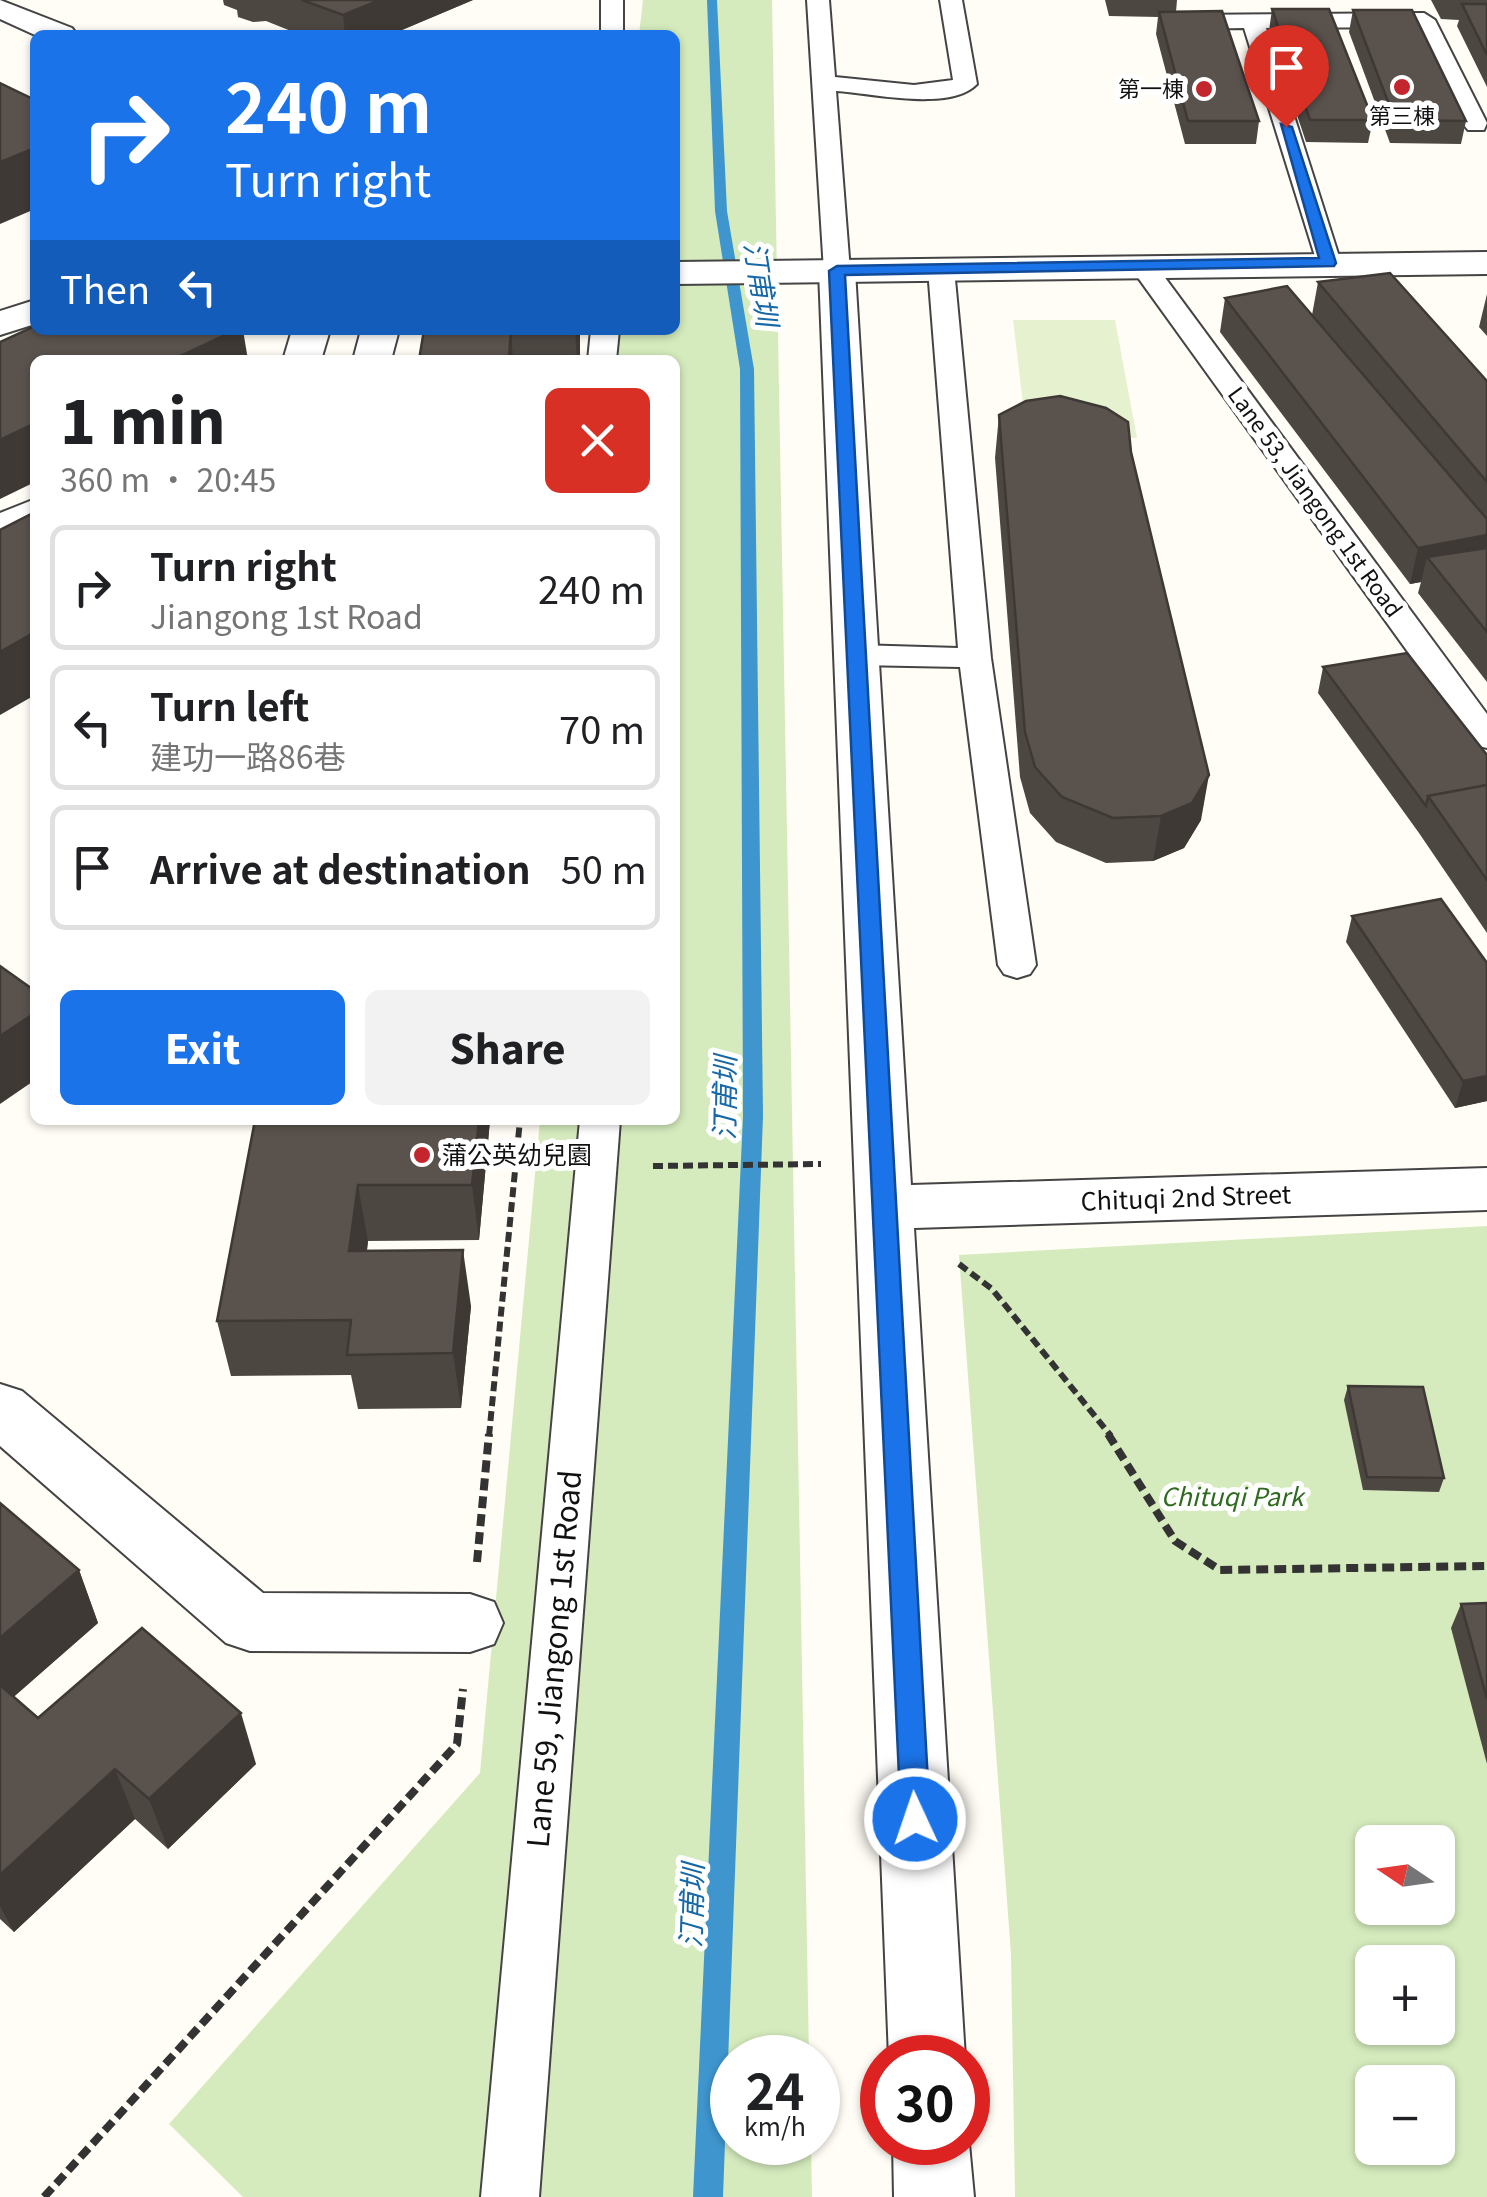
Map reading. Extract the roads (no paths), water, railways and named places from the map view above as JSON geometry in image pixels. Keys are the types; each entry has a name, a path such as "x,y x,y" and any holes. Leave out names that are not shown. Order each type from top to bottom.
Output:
{"street":[{"path":"0,8 50,30"},
{"path":"680,273 1487,263"},
{"path":"837,271 926,2035"},
{"path":"0,324 30,312"},
{"path":"0,530 30,515"},
{"name":"Chituqi 2nd Street","path":"883,1185 1487,1189"},
{"path":"0,1409 250,1622 470,1623"},
{"path":"933,2165 934,2197"}],"lane":[{"path":"612,0 612,30"},
{"path":"818,0 837,271"},
{"path":"824,84 925,91 954,89 965,84 950,0"},
{"path":"1184,22 1424,20 1476,125"},
{"path":"1253,22 1328,263"},
{"path":"1374,262 1400,292"},
{"name":"Lane 53, Jiangong 1st Road","path":"1142,266 1487,738"},
{"path":"941,268 974,658 1017,965"},
{"path":"857,655 974,658"},
{"name":"Lane 59, Jiangong 1st Road","path":"510,2197 600,1125"}],"waterway":[{"name":"汀甫圳","path":"708,2197 753,1116 747,369 721,211 712,0"}],"place":[{"name":"第三棟","path":"1402,87"},
{"name":"第一棟","path":"1204,89"},
{"name":"蒲公英幼兒園","path":"422,1155"}],"park label":[{"name":"Chituqi Park","path":"1232,1497"}]}
